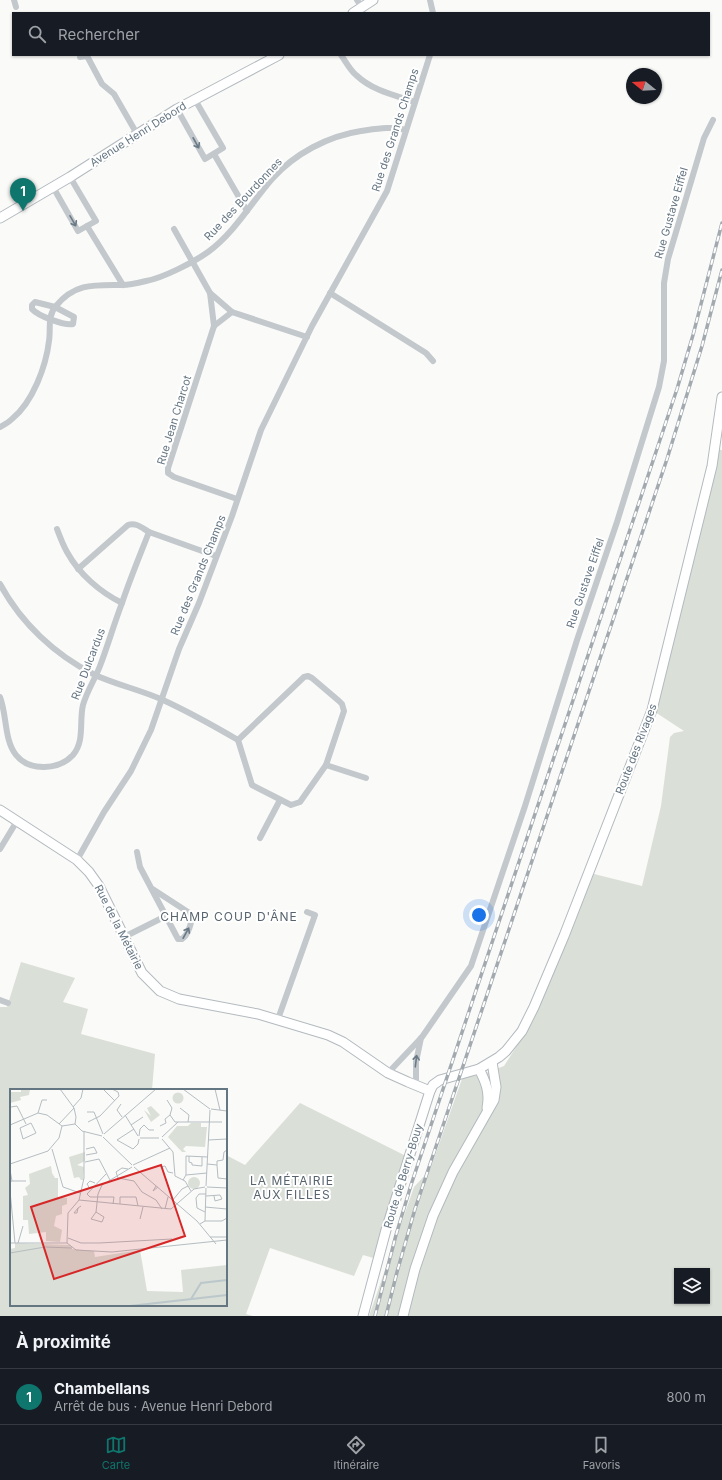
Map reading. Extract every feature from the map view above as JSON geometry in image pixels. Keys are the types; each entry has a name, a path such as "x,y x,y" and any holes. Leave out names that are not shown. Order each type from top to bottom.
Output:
{"main road":[{"path":"359,4 373,0"},
{"name":"Avenue Henri Debord","path":"0,218 70,177 194,98 277,56"},
{"name":"Route des Rivages","path":"479,1069 492,1062 506,1051 522,1031 534,1007 564,936 652,710 710,472 722,397"},
{"name":"Rue de la Métairie","path":"0,810 77,860 89,872 99,886 142,973 160,991 179,1000 278,1019 328,1035 343,1042 388,1073 430,1091"},
{"path":"403,1316 415,1269 433,1216 453,1172 491,1106 495,1093 495,1078 492,1062"},
{"path":"430,1091 440,1080 479,1069 485,1080 488,1094 486,1114"},
{"name":"Route de Berry-Bouy","path":"362,1316 386,1230 430,1091"}],"street":[{"path":"14,0 16,8"},
{"path":"430,0 434,12"},
{"path":"80,57 87,56 102,84 114,94 137,134"},
{"path":"343,56 355,74 363,81 387,94 415,102"},
{"name":"Rue des Grands Champs","path":"77,860 104,812 131,771 151,730 179,649 199,603 232,516 261,430 312,326 387,192 430,56"},
{"path":"177,109 205,159 214,154 223,148 194,98"},
{"name":"Rue Gustave Eiffel","path":"388,1073 422,1036 471,966 525,806 577,640 619,514 662,372 665,350 664,283 670,247 704,138 713,120"},
{"name":"Rue des Bourdonnes","path":"0,427 13,418 25,405 34,389 47,356 50,340 50,319 55,307 68,294 82,287 100,284 123,285 148,281 192,262 209,251 229,233 273,178 287,165 315,147 356,132 382,128 400,128 406,130"},
{"path":"214,154 247,211"},
{"path":"53,187 78,231 88,226 96,220 70,177"},
{"path":"88,226 123,285"},
{"name":"Rue Jean Charcot","path":"174,229 210,293 232,312 307,337"},
{"name":"Rue Jean Charcot","path":"210,293 214,326 168,468 168,473 174,477 237,498"},
{"path":"330,293 426,353 433,361"},
{"path":"35,302 38,302 55,307 74,317 73,324 50,319 34,312 32,305 35,302"},
{"path":"214,326 232,312"},
{"path":"78,568 128,525 132,524 216,556"},
{"path":"56,529 67,553 78,568 107,596 122,603"},
{"name":"Rue Dulcardus","path":"0,697 3,726 16,756 26,763 50,767 63,762 74,754 79,745 81,713 84,701 99,668 122,603 150,532"},
{"path":"0,584 11,603 41,638 74,664 96,675 162,699 238,740 252,785 291,805 300,802 326,765 343,714 343,707 339,701 308,676 304,678 238,740"},
{"path":"326,765 366,778"},
{"path":"260,838 280,800"},
{"path":"0,849 17,821"},
{"path":"136,852 140,867 151,888 178,939 182,939 185,937 192,918 191,914 151,888"},
{"path":"159,902 163,897 166,897"},
{"path":"278,1019 315,915 307,912"},
{"path":"124,937 166,916"},
{"path":"0,1000 8,1003"},
{"name":"Rue Gustave Eiffel","path":"416,1085 416,1062 422,1036"}],"shaded area":[{"path":"715,449 722,450 722,1316 369,1316 414,1187 430,1170 463,1076 478,1076 504,1066 533,1021 590,873 642,886 661,806 670,737 674,733 684,731 652,710"},
{"path":"21,962 75,978 63,1002 88,1009 81,1034 155,1054 152,1089 10,1089 10,1306 227,1306 227,1156 245,1165 300,1103 408,1157 377,1259 363,1255 354,1276 270,1248 246,1314 253,1316 0,1316 0,1007 7,1007"}],"railway":[{"path":"375,1316 396,1235 411,1185 677,389 693,335 722,223"},
{"path":"386,1316 415,1209 667,459 702,346 722,270"}],"place":[{"name":"Chambellans","path":"23,211"}],"district":[{"name":"CHAMP COUP D'ÂNE","path":"229,917"},
{"name":"LA MÉTAIRIE AUX FILLES","path":"292,1188"}]}
